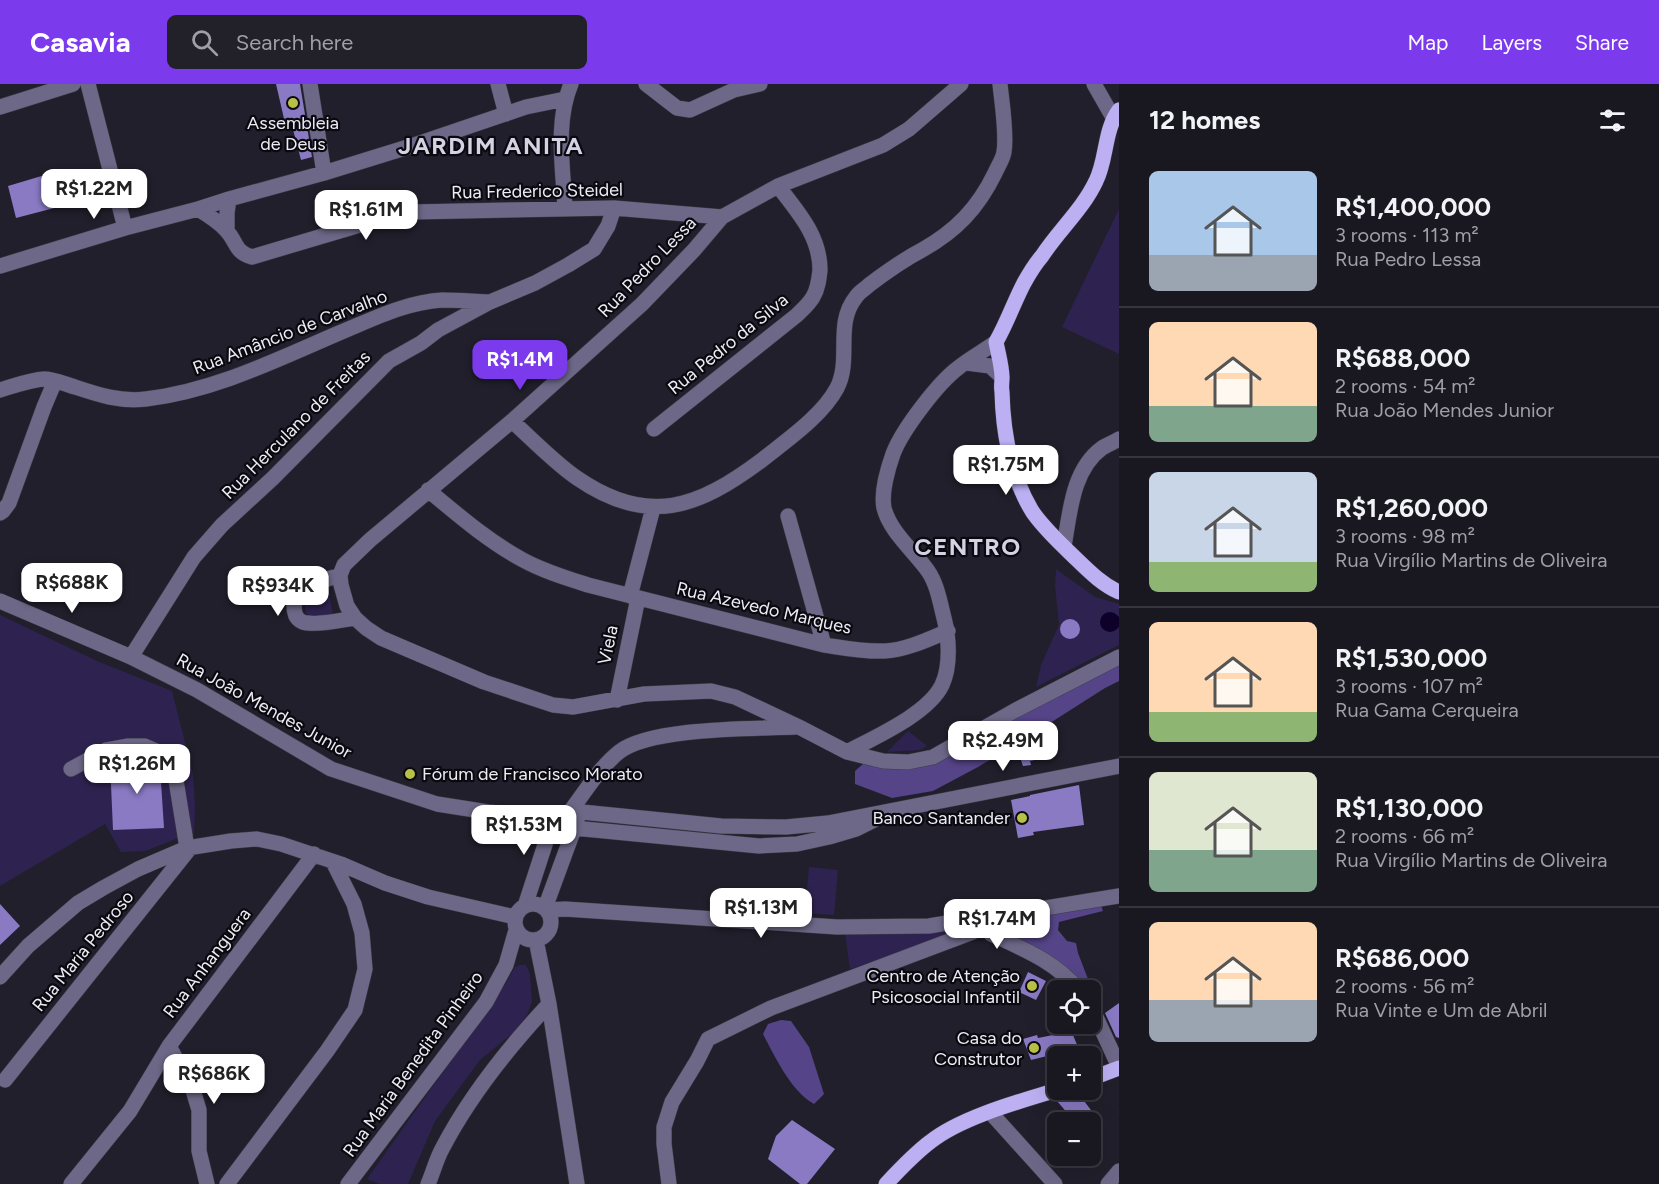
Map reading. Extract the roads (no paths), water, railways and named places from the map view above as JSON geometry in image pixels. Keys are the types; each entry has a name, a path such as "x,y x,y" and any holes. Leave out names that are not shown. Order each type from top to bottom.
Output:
{"main road":[{"path":"1117,115 1108,138 1097,180 1085,201 1042,255 1024,282 1006,325 996,342 1002,377 1002,399 1009,453 1021,488 1042,525 1095,576 1108,587 1119,592"},
{"path":"1101,1074 1119,1067"},
{"path":"886,1184 931,1140 955,1126 1047,1093"}],"street":[{"path":"0,107 73,84"},
{"path":"88,84 124,228"},
{"path":"310,84 324,173"},
{"path":"498,84 506,114"},
{"path":"565,208 562,126 565,99 571,84"},
{"path":"646,84 677,108 690,110 727,87 760,84"},
{"name":"Rua Pedro Lessa","path":"340,575 344,565 370,540 512,421 642,304 722,217 778,186 883,145 923,117 961,84"},
{"path":"512,421 576,477 620,500 653,508 696,499 721,488 799,431 825,405 838,387 844,365 843,330 846,314 856,296 902,261 938,241 960,224 987,190 1004,152 1000,84"},
{"path":"1094,84 1117,115"},
{"path":"0,266 124,228 324,173 526,107 565,99"},
{"name":"Rua Pedro da Silva","path":"654,429 797,315 812,299 819,277 820,259 816,242 800,214 778,186"},
{"path":"227,231 229,199"},
{"name":"Rua Frederico Steidel","path":"198,209 227,231 243,255 252,257 380,219 412,212 614,208 722,217"},
{"name":"Rua Herculano de Freitas","path":"131,657 194,557 222,525 273,478 388,361 421,343 438,330 490,302 535,283 594,249 609,226 614,208"},
{"name":"Rua Amâncio de Carvalho","path":"0,390 45,379 125,401 175,394 219,384 382,315 441,300 490,302"},
{"path":"847,752 899,725 929,703 942,685 947,666 948,631 937,590 930,573 888,520 884,506 884,493 893,454 914,418 942,383 958,368 996,342"},
{"path":"967,363 990,366 1002,377"},
{"path":"0,513 9,503 55,381"},
{"path":"1064,546 1075,488 1084,467 1102,448 1119,440"},
{"name":"Rua Azevedo Marques","path":"428,490 484,536 523,560 588,585 824,645 867,651 888,651 923,642 948,631"},
{"name":"Viela","path":"617,700 634,597 653,508"},
{"path":"788,516 824,645"},
{"path":"355,618 307,623 299,621 295,614 294,602 297,595 307,587 340,575 347,606 366,628 392,642 484,682 553,705 573,707 645,694 711,691 735,697 847,752 883,761 908,762 933,757 1016,710 1119,657"},
{"name":"Rua João Mendes Junior","path":"0,602 131,657 197,690 331,769 437,804 489,812 575,818 759,846 797,844 856,829 894,810 1119,766"},
{"path":"519,917 524,938 541,939 550,931 552,920 546,909 575,818 606,765 620,751 637,742 678,734 800,727"},
{"path":"71,769 106,750 128,746 145,746 161,753 174,768 189,847"},
{"name":"Rua Maria Benedita Pinheiro","path":"348,1184 486,1002 506,965 519,917 554,817"},
{"path":"0,978 28,946 78,903 138,869 189,847 257,840 281,844 428,897 519,917"},
{"name":"Rua Maria Pedroso","path":"5,1080 189,847"},
{"name":"Rua Anhanguera","path":"71,1184 130,1111 169,1046 314,854"},
{"path":"227,1184 355,1010 365,969 362,933 354,904 333,862"},
{"path":"670,1183 664,1144 664,1127 672,1102 708,1039 771,1008 997,916 1119,896"},
{"path":"519,917 534,904 546,909 837,927 972,926 986,935 1001,930 1003,925 997,916"},
{"path":"991,934 1042,958 1071,980"},
{"path":"536,940 549,1004 577,1184"},
{"path":"428,1184 442,1150 481,1084 518,1037 549,1004"},
{"path":"1101,1028 1119,1067"},
{"path":"169,1046 193,1090 199,1110 199,1151 207,1184"},
{"path":"990,1112 1054,1184"},
{"path":"1108,1184 1119,1171"}],"place":[{"name":"Assembleia de Deus","path":"293,103"},
{"name":"Fórum de Francisco Morato","path":"410,774"},
{"name":"Banco Santander","path":"1022,818"},
{"name":"Centro de Atenção Psicosocial Infantil","path":"1032,986"},
{"name":"Casa do Construtor","path":"1034,1048"}],"district":[{"name":"JARDIM ANITA","path":"491,146"},
{"name":"CENTRO","path":"968,547"}]}
